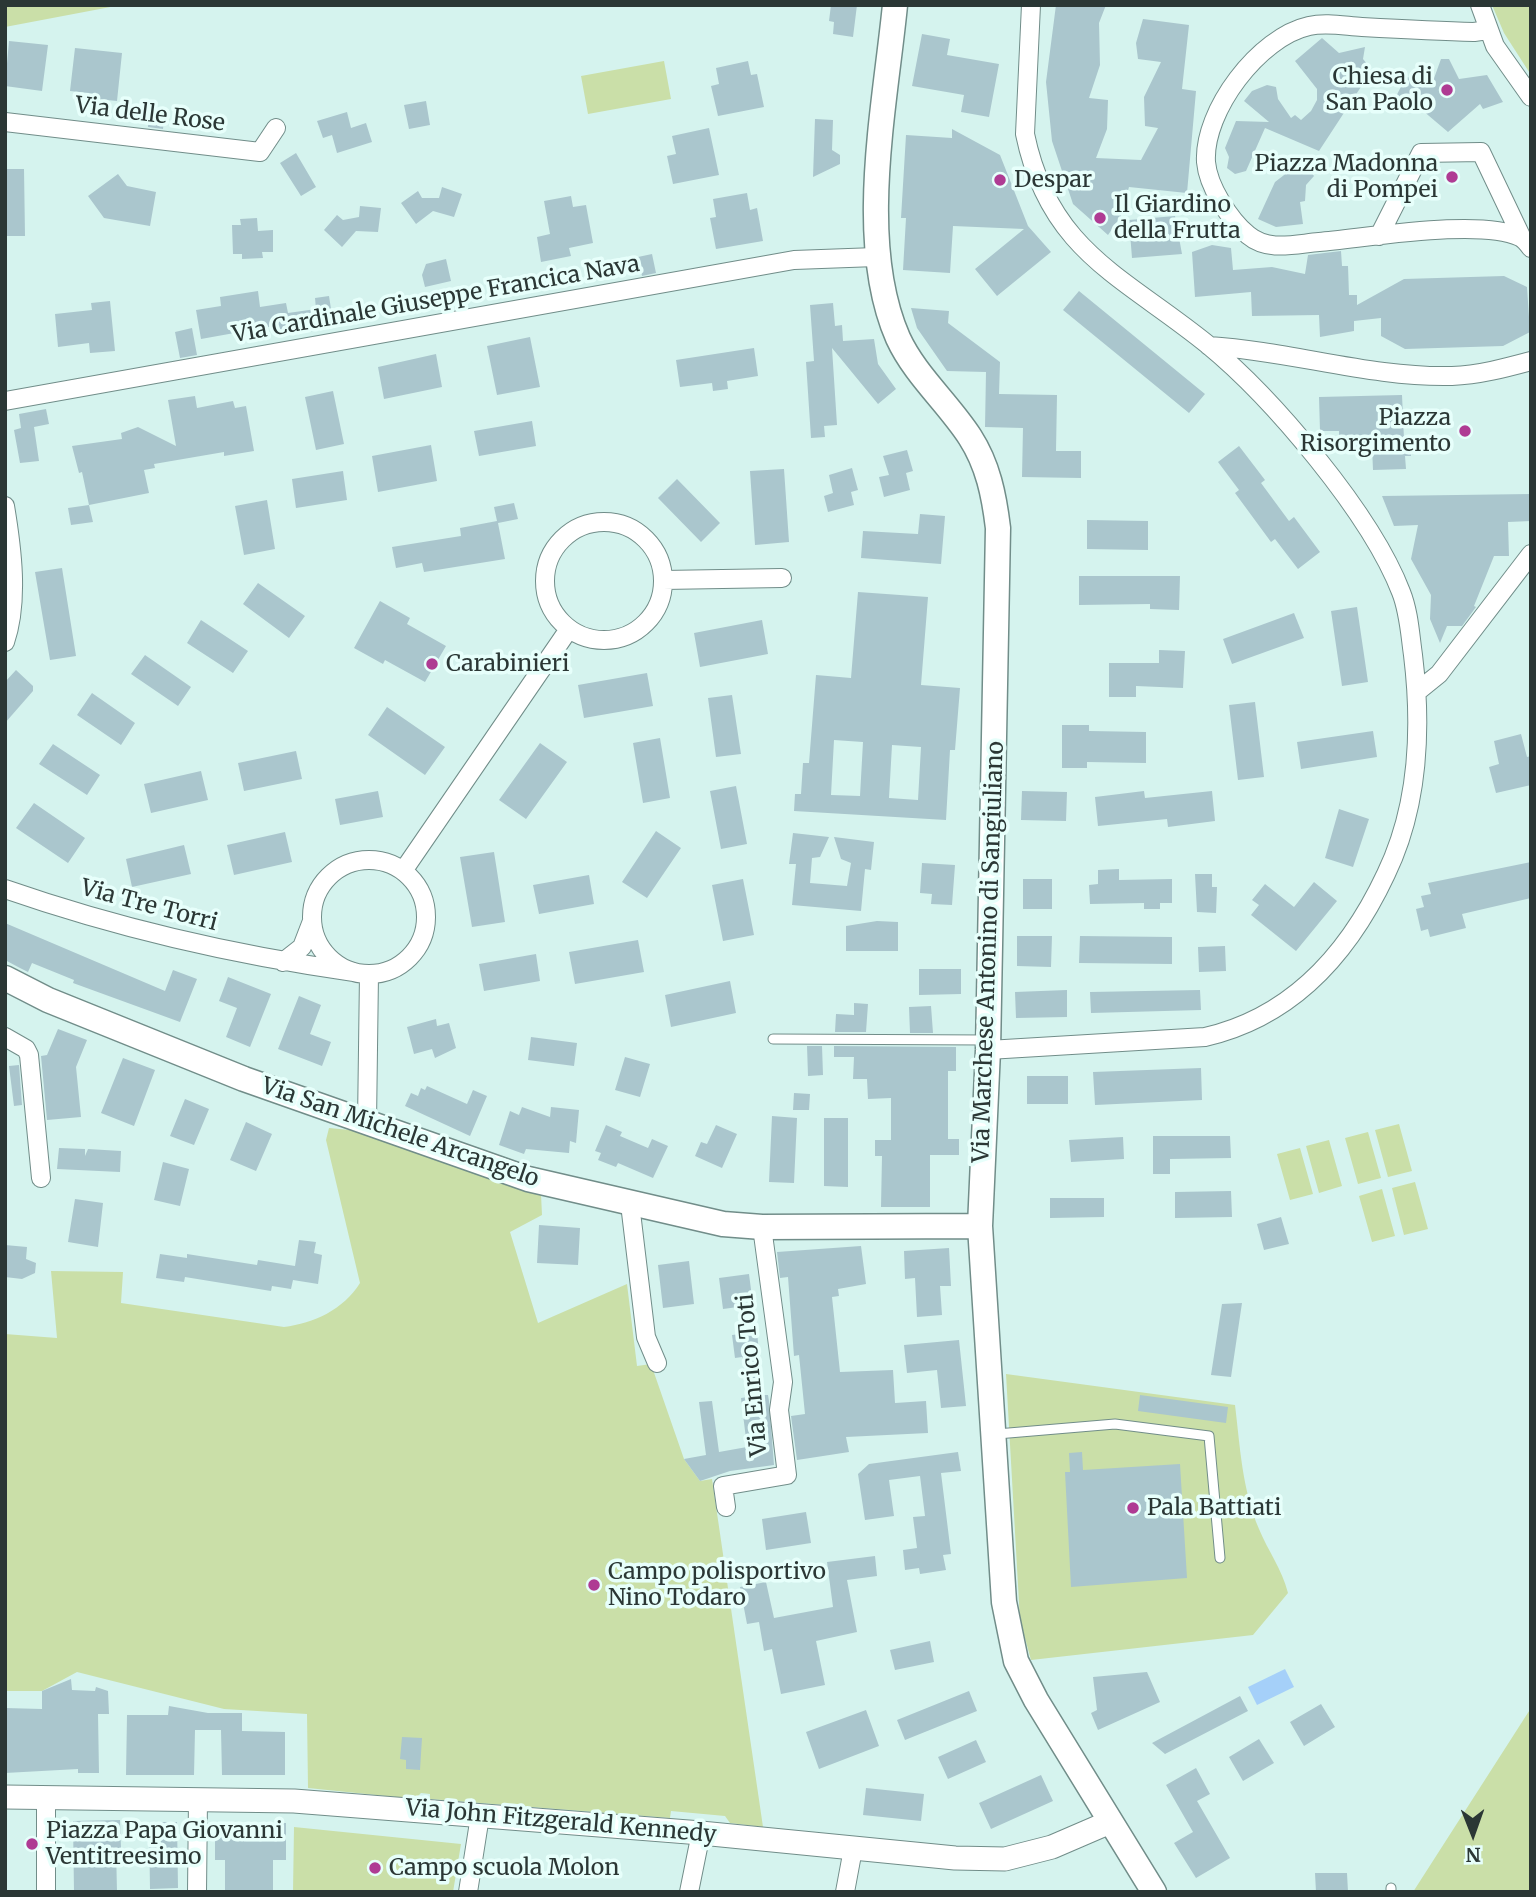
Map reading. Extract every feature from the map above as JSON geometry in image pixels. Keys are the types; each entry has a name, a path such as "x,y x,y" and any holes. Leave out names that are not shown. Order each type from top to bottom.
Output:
{"main road":[{"name":"Via Marchese Antonino di Sangiuliano","path":"895,5 878,181 876,257 884,303 900,341 915,366 970,437 993,490 999,528 988,1045 980,1226 1004,1602 1016,1661 1036,1700 1154,1892"},
{"name":"Via San Michele Arcangelo","path":"5,978 48,1000 220,1069 493,1169 630,1204 723,1224 762,1227 980,1226"}],"street":[{"path":"988,1045 1168,1042 1237,1030 1269,1014 1324,967 1347,943 1372,904 1402,835 1418,739 1418,691 1408,617 1402,594 1388,565 1326,470 1255,390 1209,346 1084,251 1049,206 1029,155 1025,134 1031,5"},
{"path":"1480,5 1495,46 1531,97"},
{"path":"1488,30 1474,32 1322,24 1308,26 1284,37 1254,60 1217,113 1209,133 1206,162 1216,191 1248,235 1266,243 1294,246 1454,230 1495,231 1526,243"},
{"name":"Via delle Rose","path":"5,122 260,152 276,128"},
{"path":"1380,236 1421,153 1480,152 1526,243"},
{"name":"Via Cardinale Giuseppe Francica Nava","path":"5,401 794,260 876,257"},
{"path":"1209,346 1250,348 1392,373 1452,376 1489,372 1531,361"},
{"path":"5,506 12,584 12,620 5,642"},
{"path":"595,522 615,523 634,530 649,543 659,560 663,580 660,598 652,615 631,633 604,640 586,637 569,629 555,614 546,596 544,576 555,549 576,528 595,522"},
{"path":"1418,691 1439,674 1531,554"},
{"path":"663,580 782,578"},
{"path":"403,871 569,629"},
{"path":"283,962 302,947 318,892 336,871 349,864 377,861 403,871 417,886 425,905 426,925 420,944 407,960 389,970 362,973 341,967 320,947 312,920"},
{"name":"Via Tre Torri","path":"5,889 107,923 283,962 362,973"},
{"path":"362,973 367,1123"},
{"path":"5,1037 26,1049 29,1055 41,1178"},
{"path":"630,1204 646,1337 657,1363"},
{"name":"Via Enrico Toti","path":"726,1507 723,1486 787,1475 779,1410 783,1382 762,1227"},
{"path":"46,1796 46,1892"},
{"name":"Via John Fitzgerald Kennedy","path":"5,1797 294,1801 701,1833 955,1858 1004,1858 1052,1846 1110,1822"},
{"path":"197,1892 198,1799"},
{"path":"468,1892 481,1816"},
{"path":"689,1892 701,1833"},
{"path":"845,1892 853,1849"}],"lane":[{"path":"773,1038 988,1045"},
{"path":"995,1435 1115,1424 1209,1436 1220,1558"}],"green space":[{"path":"5,5 121,5 5,27"},
{"path":"1492,5 1531,5 1531,75 1504,33"},
{"path":"664,61 671,99 588,114 581,76"},
{"path":"1399,1124 1412,1171 1388,1177 1375,1130"},
{"path":"329,1128 350,1130 541,1194 542,1215 510,1232 538,1323 627,1284 637,1366 651,1364 684,1459 700,1481 712,1479 763,1827 730,1823 725,1816 671,1811 670,1818 430,1799 430,1794 421,1793 415,1799 308,1788 307,1714 224,1709 77,1672 42,1691 5,1691 5,1334 57,1338 51,1271 123,1272 121,1303 284,1327 327,1314 345,1301 360,1283 326,1140"},
{"path":"1368,1132 1381,1178 1358,1184 1345,1138"},
{"path":"1329,1140 1342,1186 1319,1193 1306,1146"},
{"path":"1300,1148 1313,1194 1290,1200 1277,1154"},
{"path":"1415,1182 1428,1229 1404,1235 1392,1188"},
{"path":"1382,1189 1395,1236 1372,1242 1359,1196"},
{"name":"Pala Battiati","path":"1006,1374 1235,1405 1242,1467 1253,1514 1288,1593 1253,1635 1031,1660 1020,1620"},
{"path":"1531,1708 1531,1892 1413,1892"},
{"name":"Campo scuola Molon","path":"294,1827 461,1844 453,1892 293,1892"}],"water":[{"path":"1285,1669 1294,1687 1257,1705 1248,1687"}],"building":[{"path":"831,5 857,5 853,37 833,34 834,22 829,21"},
{"path":"1056,5 1106,5 1099,23 1100,65 1089,98 1108,100 1107,129 1096,158 1141,160 1158,128 1145,126 1144,97 1161,62 1138,59 1136,43 1143,19 1189,25 1182,89 1196,91 1187,193 1129,187 1121,216 1108,235 1073,204 1052,141 1046,82"},
{"path":"922,34 950,39 947,55 999,64 989,117 961,112 964,95 912,86"},
{"path":"1322,38 1339,53 1365,47 1363,59 1372,70 1319,151 1265,128 1246,171 1235,174 1227,168 1229,157 1225,148 1236,121 1269,122 1244,101 1252,91 1267,85 1276,87 1278,99 1291,118 1295,115 1301,120 1311,111 1317,100 1317,89 1295,61"},
{"path":"9,41 48,45 42,91 5,86"},
{"path":"75,48 122,53 117,101 88,98 89,93 70,91"},
{"name":"Chiesa di San Paolo","path":"1441,59 1449,59 1459,79 1487,75 1503,102 1483,109 1480,104 1448,132 1422,110 1388,112 1406,77 1433,81"},
{"path":"748,61 751,75 757,74 764,107 718,116 711,86 719,84 716,68"},
{"path":"426,101 430,125 409,129 404,105"},
{"path":"149,110 165,112 163,129 148,127"},
{"path":"347,112 351,128 366,123 372,142 337,153 332,135 323,138 317,121"},
{"path":"815,119 833,120 832,150 840,155 840,164 813,177"},
{"path":"709,128 719,175 673,184 667,156 676,154 672,136"},
{"path":"952,129 1000,155 1028,226 1051,252 997,296 975,269 1024,229 953,226 950,273 903,270 906,218 901,218 906,135 952,138"},
{"path":"296,153 316,187 301,196 280,163"},
{"path":"1308,168 1314,176 1306,185 1305,201 1300,202 1303,224 1276,227 1258,219 1275,182 1288,172"},
{"path":"5,169 24,169 25,236 5,236"},
{"path":"118,174 127,186 156,192 150,226 104,218 88,196"},
{"path":"442,187 462,194 454,217 433,211 416,224 401,203 418,191 422,198 439,198"},
{"path":"747,193 750,210 757,208 763,241 716,249 710,218 716,217 713,199"},
{"path":"571,196 573,207 586,205 593,243 569,248 571,256 541,262 537,237 550,234 544,201"},
{"path":"360,206 381,208 378,232 356,231 342,247 324,230 337,215 343,220 359,217"},
{"path":"1175,216 1182,254 1132,258 1129,220"},
{"path":"257,218 258,231 273,230 273,252 262,252 263,258 242,259 242,254 233,254 232,225 241,225 240,219"},
{"path":"1212,245 1231,248 1233,270 1272,267 1305,274 1308,255 1341,251 1342,266 1348,266 1349,295 1357,295 1357,305 1404,279 1504,276 1527,287 1530,332 1503,346 1405,349 1381,336 1381,318 1354,321 1354,331 1320,337 1319,315 1252,316 1251,292 1195,297 1192,252"},
{"path":"652,254 656,273 642,276 638,257"},
{"path":"446,259 451,281 425,287 422,275 426,264"},
{"path":"258,291 260,307 286,303 288,313 316,309 315,298 329,296 333,322 318,325 319,330 295,334 294,329 280,331 279,325 201,339 196,310 221,306 220,297"},
{"path":"1079,291 1205,394 1189,413 1063,310"},
{"path":"110,301 115,351 90,353 89,343 58,347 55,314 92,310 91,303"},
{"path":"833,303 835,326 842,325 843,341 874,339 878,364 896,389 878,404 832,348 837,425 824,426 825,437 811,438 806,362 814,361 810,305"},
{"path":"911,308 949,311 948,323 1000,362 999,394 1057,395 1056,451 1081,451 1081,478 1022,477 1023,428 985,427 986,372 947,371 917,328"},
{"path":"192,328 197,355 180,358 175,332"},
{"path":"530,337 540,387 497,395 487,346"},
{"path":"754,348 758,376 727,381 728,389 713,391 712,383 680,387 676,360"},
{"path":"436,354 442,387 384,399 378,367"},
{"path":"333,391 344,444 316,450 305,397"},
{"path":"1402,395 1404,439 1411,439 1411,456 1405,456 1406,469 1373,470 1372,446 1339,448 1339,431 1320,431 1319,397"},
{"path":"195,396 197,408 233,401 235,408 246,406 254,451 224,456 224,452 154,464 155,468 144,470 149,493 89,505 82,472 79,473 72,446 122,439 121,433 138,427 176,446 168,400"},
{"path":"46,409 49,424 34,427 39,461 20,463 14,430 21,428 19,414"},
{"path":"532,421 536,446 479,456 474,431"},
{"path":"431,445 437,481 378,492 372,456"},
{"path":"1239,446 1265,480 1261,483 1289,521 1294,517 1320,552 1298,569 1275,539 1271,542 1235,493 1239,490 1218,462"},
{"path":"907,450 913,471 906,473 910,490 884,497 879,477 889,475 883,456"},
{"path":"852,468 858,490 851,492 854,505 828,512 824,496 833,493 829,475"},
{"path":"784,469 789,542 755,545 750,471"},
{"path":"343,471 347,500 296,508 292,479"},
{"path":"677,479 720,523 701,542 658,498"},
{"path":"1531,494 1531,521 1508,522 1509,556 1494,556 1474,606 1476,607 1462,626 1447,626 1440,643 1430,619 1431,595 1411,559 1418,525 1394,526 1382,496"},
{"path":"267,500 275,549 244,555 235,506"},
{"path":"514,503 518,519 498,523 505,559 424,572 422,563 396,568 392,547 461,536 460,528 497,521 494,507"},
{"path":"89,505 93,522 71,525 68,508"},
{"path":"920,514 945,516 941,564 861,558 863,531 918,534"},
{"path":"1087,520 1148,521 1148,550 1087,549"},
{"path":"62,568 76,656 50,660 35,572"},
{"path":"1079,576 1180,576 1179,610 1150,609 1150,604 1079,605"},
{"path":"258,583 305,616 289,638 243,604"},
{"path":"858,592 928,597 921,685 960,688 955,750 950,750 946,820 794,811 795,794 801,794 803,763 809,763 816,675 851,678","holes":["834,740 863,742 860,796 831,795","892,745 921,747 918,800 889,798"]},
{"path":"380,601 410,618 407,624 446,646 425,682 385,660 383,664 354,648"},
{"path":"1357,607 1368,682 1342,686 1331,611"},
{"path":"1294,613 1304,638 1232,664 1223,639"},
{"path":"201,620 248,651 233,673 187,643"},
{"path":"762,620 768,654 700,667 694,633"},
{"path":"1159,650 1185,651 1183,688 1136,686 1136,697 1109,697 1109,663 1159,663"},
{"path":"145,655 191,687 178,706 131,674"},
{"path":"16,670 33,686 33,691 5,723 5,682"},
{"path":"647,673 653,706 584,718 578,685"},
{"path":"92,693 135,723 121,745 77,715"},
{"path":"732,695 741,754 716,757 708,698"},
{"path":"1255,702 1264,777 1238,780 1229,705"},
{"path":"387,707 445,747 425,775 368,735"},
{"path":"1062,725 1089,725 1089,731 1146,732 1146,763 1087,762 1087,768 1062,768"},
{"path":"1373,731 1377,757 1301,769 1297,742"},
{"path":"1521,734 1527,757 1531,756 1531,785 1496,793 1489,767 1499,764 1494,741"},
{"path":"660,738 670,798 643,803 633,743"},
{"path":"540,743 567,762 526,819 499,800"},
{"path":"53,744 100,775 87,795 39,764"},
{"path":"296,751 302,779 244,791 238,763"},
{"path":"201,771 208,800 151,813 144,784"},
{"path":"736,786 747,844 721,849 710,791"},
{"path":"378,791 383,817 340,825 335,799"},
{"path":"1022,791 1067,792 1066,821 1021,820"},
{"path":"1144,791 1145,798 1212,791 1215,821 1168,827 1167,819 1098,826 1095,797"},
{"path":"34,803 85,838 68,863 16,828"},
{"path":"1339,809 1369,819 1353,867 1325,858"},
{"path":"656,831 681,848 647,898 622,882"},
{"path":"285,832 292,862 234,875 227,845"},
{"path":"793,833 829,837 820,857 812,858 810,883 847,886 851,863 841,859 834,837 874,842 871,870 865,869 861,911 792,905 796,864 789,864"},
{"path":"184,845 191,874 132,887 126,859"},
{"path":"494,852 505,922 472,927 460,857"},
{"path":"1531,862 1531,898 1462,914 1466,928 1430,937 1428,929 1421,931 1416,909 1424,907 1421,896 1431,894 1428,883"},
{"path":"922,863 955,865 952,905 931,904 932,894 920,893"},
{"path":"1119,869 1119,880 1172,879 1172,903 1160,903 1160,909 1144,909 1144,903 1090,904 1089,885 1098,884 1098,870"},
{"path":"1195,874 1212,874 1212,887 1217,887 1216,913 1197,912"},
{"path":"589,875 594,904 539,914 533,885"},
{"path":"743,879 754,935 723,941 712,885"},
{"path":"1023,879 1052,879 1052,909 1023,909"},
{"path":"1314,882 1337,901 1296,951 1251,915 1259,905 1252,900 1265,884 1294,907"},
{"path":"877,921 898,922 898,951 846,951 846,926"},
{"path":"5,923 165,991 173,970 197,979 180,1022 73,983 74,980 32,963 28,972 5,960"},
{"path":"1017,936 1052,936 1051,967 1017,966"},
{"path":"1080,936 1172,937 1172,964 1079,963"},
{"path":"638,940 644,972 575,984 569,952"},
{"path":"1225,946 1226,971 1199,972 1198,947"},
{"path":"536,954 540,981 484,991 479,964"},
{"path":"919,969 961,969 961,994 919,995"},
{"path":"228,977 271,994 250,1047 226,1037 237,1008 219,1001"},
{"path":"730,981 736,1013 671,1027 665,995"},
{"path":"1067,990 1067,1017 1016,1018 1015,992"},
{"path":"1200,990 1201,1010 1091,1013 1090,992"},
{"path":"299,996 321,1005 310,1034 331,1042 322,1066 278,1049"},
{"path":"854,1003 868,1004 866,1032 835,1032 836,1014 854,1015"},
{"path":"931,1006 933,1033 910,1033 909,1007"},
{"path":"436,1019 437,1026 449,1023 456,1048 435,1058 432,1049 414,1054 407,1027"},
{"path":"58,1029 87,1040 76,1067 81,1117 47,1120 41,1056 47,1055"},
{"path":"531,1037 577,1043 574,1066 528,1060"},
{"path":"807,1046 822,1046 823,1075 808,1076"},
{"path":"834,1046 956,1047 956,1071 948,1071 948,1139 959,1139 959,1155 930,1155 930,1207 881,1207 882,1156 875,1156 875,1140 891,1140 891,1098 868,1099 867,1079 853,1079 854,1057 834,1057"},
{"path":"625,1057 650,1064 640,1097 615,1090"},
{"path":"123,1058 155,1070 134,1126 101,1113"},
{"path":"19,1065 22,1105 14,1106 9,1066"},
{"path":"1201,1068 1202,1100 1095,1105 1093,1072"},
{"path":"1027,1076 1068,1076 1068,1104 1027,1104"},
{"path":"427,1086 467,1104 473,1090 487,1096 470,1136 405,1106 411,1093 418,1096 421,1088 425,1090"},
{"path":"794,1093 810,1094 809,1110 793,1110"},
{"path":"185,1099 209,1109 194,1145 170,1136"},
{"path":"522,1107 550,1117 551,1107 579,1110 576,1143 570,1141 569,1153 526,1149 524,1154 499,1145 510,1111 519,1115"},
{"path":"772,1116 797,1118 794,1183 769,1182"},
{"path":"824,1118 848,1118 848,1187 824,1186"},
{"path":"246,1122 272,1134 256,1171 230,1160"},
{"path":"606,1125 622,1132 620,1136 648,1148 652,1139 668,1146 653,1178 618,1163 616,1167 598,1160 601,1153 595,1151"},
{"path":"716,1125 737,1134 722,1168 695,1156 701,1142 707,1144"},
{"path":"1153,1136 1230,1136 1231,1158 1170,1159 1170,1174 1153,1174"},
{"path":"1123,1137 1124,1159 1071,1162 1069,1140"},
{"path":"59,1148 85,1149 85,1156 88,1149 121,1151 120,1172 57,1169"},
{"path":"163,1162 189,1169 180,1206 154,1200"},
{"path":"1231,1191 1232,1217 1175,1218 1175,1192"},
{"path":"1050,1198 1104,1198 1104,1217 1050,1218"},
{"path":"75,1199 103,1203 98,1247 68,1242"},
{"path":"1281,1217 1289,1244 1264,1250 1257,1224"},
{"path":"539,1225 580,1228 578,1265 537,1263"},
{"path":"299,1240 316,1242 314,1253 322,1255 318,1284 293,1280 291,1289 272,1286 271,1291 185,1277 184,1282 156,1278 160,1254 187,1258 187,1254 257,1265 258,1260 295,1266"},
{"path":"5,1245 27,1247 26,1259 36,1263 35,1273 22,1279 5,1277"},
{"path":"861,1246 866,1284 838,1289 839,1296 832,1297 840,1372 893,1370 895,1403 926,1401 928,1433 846,1437 849,1452 797,1460 791,1416 805,1414 799,1355 794,1356 788,1277 780,1278 777,1252"},
{"path":"949,1248 951,1286 940,1286 942,1315 917,1317 915,1278 905,1279 904,1251"},
{"path":"689,1261 694,1304 663,1308 658,1265"},
{"path":"749,1274 753,1305 723,1309 719,1278"},
{"path":"1242,1303 1231,1377 1211,1375 1222,1304"},
{"path":"757,1332 763,1395 768,1395 769,1401 774,1465 730,1471 700,1481 684,1459 706,1455 699,1402 712,1401 719,1452 747,1447 741,1398 748,1397 742,1357 735,1358 732,1335"},
{"path":"959,1340 966,1406 941,1408 937,1370 907,1373 904,1345"},
{"path":"1140,1395 1228,1407 1226,1423 1138,1411"},
{"path":"958,1452 961,1471 941,1473 951,1554 943,1555 946,1570 920,1574 919,1568 905,1570 903,1550 917,1548 913,1517 925,1516 920,1476 889,1480 894,1516 865,1520 858,1474 869,1464"},
{"path":"1082,1452 1083,1470 1180,1464 1187,1578 1071,1587 1065,1472 1070,1472 1069,1453"},
{"path":"806,1512 811,1543 766,1550 762,1519"},
{"path":"875,1556 877,1576 847,1580 857,1632 816,1641 825,1685 781,1694 772,1649 764,1651 759,1622 747,1624 740,1587 766,1582 774,1618 833,1607 827,1562"},
{"path":"930,1641 934,1662 895,1670 890,1650"},
{"path":"1147,1672 1160,1702 1098,1730 1091,1713 1097,1710 1093,1677"},
{"path":"71,1679 72,1690 95,1691 96,1687 108,1691 109,1714 98,1714 99,1773 78,1773 78,1769 5,1773 5,1708 42,1709 42,1691"},
{"path":"969,1691 977,1711 905,1740 897,1720"},
{"path":"1240,1696 1248,1711 1165,1754 1152,1743"},
{"path":"1321,1704 1335,1727 1304,1746 1290,1722"},
{"path":"169,1706 208,1713 242,1713 242,1731 285,1732 285,1775 222,1775 221,1730 195,1730 194,1775 126,1775 127,1715 168,1715"},
{"path":"866,1710 879,1746 819,1769 806,1732"},
{"path":"402,1737 422,1738 420,1770 406,1769 406,1760 400,1759"},
{"path":"1259,1739 1274,1763 1243,1781 1229,1757"},
{"path":"976,1740 986,1762 948,1779 938,1757"},
{"path":"1196,1768 1210,1794 1197,1801 1230,1858 1196,1878 1174,1843 1193,1832 1166,1785"},
{"path":"1041,1775 1053,1801 991,1829 979,1803"},
{"path":"866,1788 924,1794 921,1821 863,1815"},
{"path":"120,1820 121,1848 116,1848 117,1892 74,1892 73,1821"},
{"path":"149,1822 177,1822 178,1888 150,1889"},
{"path":"286,1823 286,1860 273,1860 273,1892 225,1892 225,1860 215,1860 215,1824"},
{"path":"1315,1873 1347,1873 1348,1892 1316,1892"}],"place":[{"name":"Chiesa di San Paolo","path":"1447,90"},
{"name":"Piazza Madonna di Pompei","path":"1452,177"},
{"name":"Despar","path":"1000,180"},
{"name":"Il Giardino della Frutta","path":"1100,218"},
{"name":"Piazza Risorgimento","path":"1465,431"},
{"name":"Carabinieri","path":"432,664"},
{"name":"Pala Battiati","path":"1133,1508"},
{"name":"Campo polisportivo Nino Todaro","path":"594,1585"},
{"name":"Piazza Papa Giovanni Ventitreesimo","path":"32,1844"},
{"name":"Campo scuola Molon","path":"375,1868"}]}
